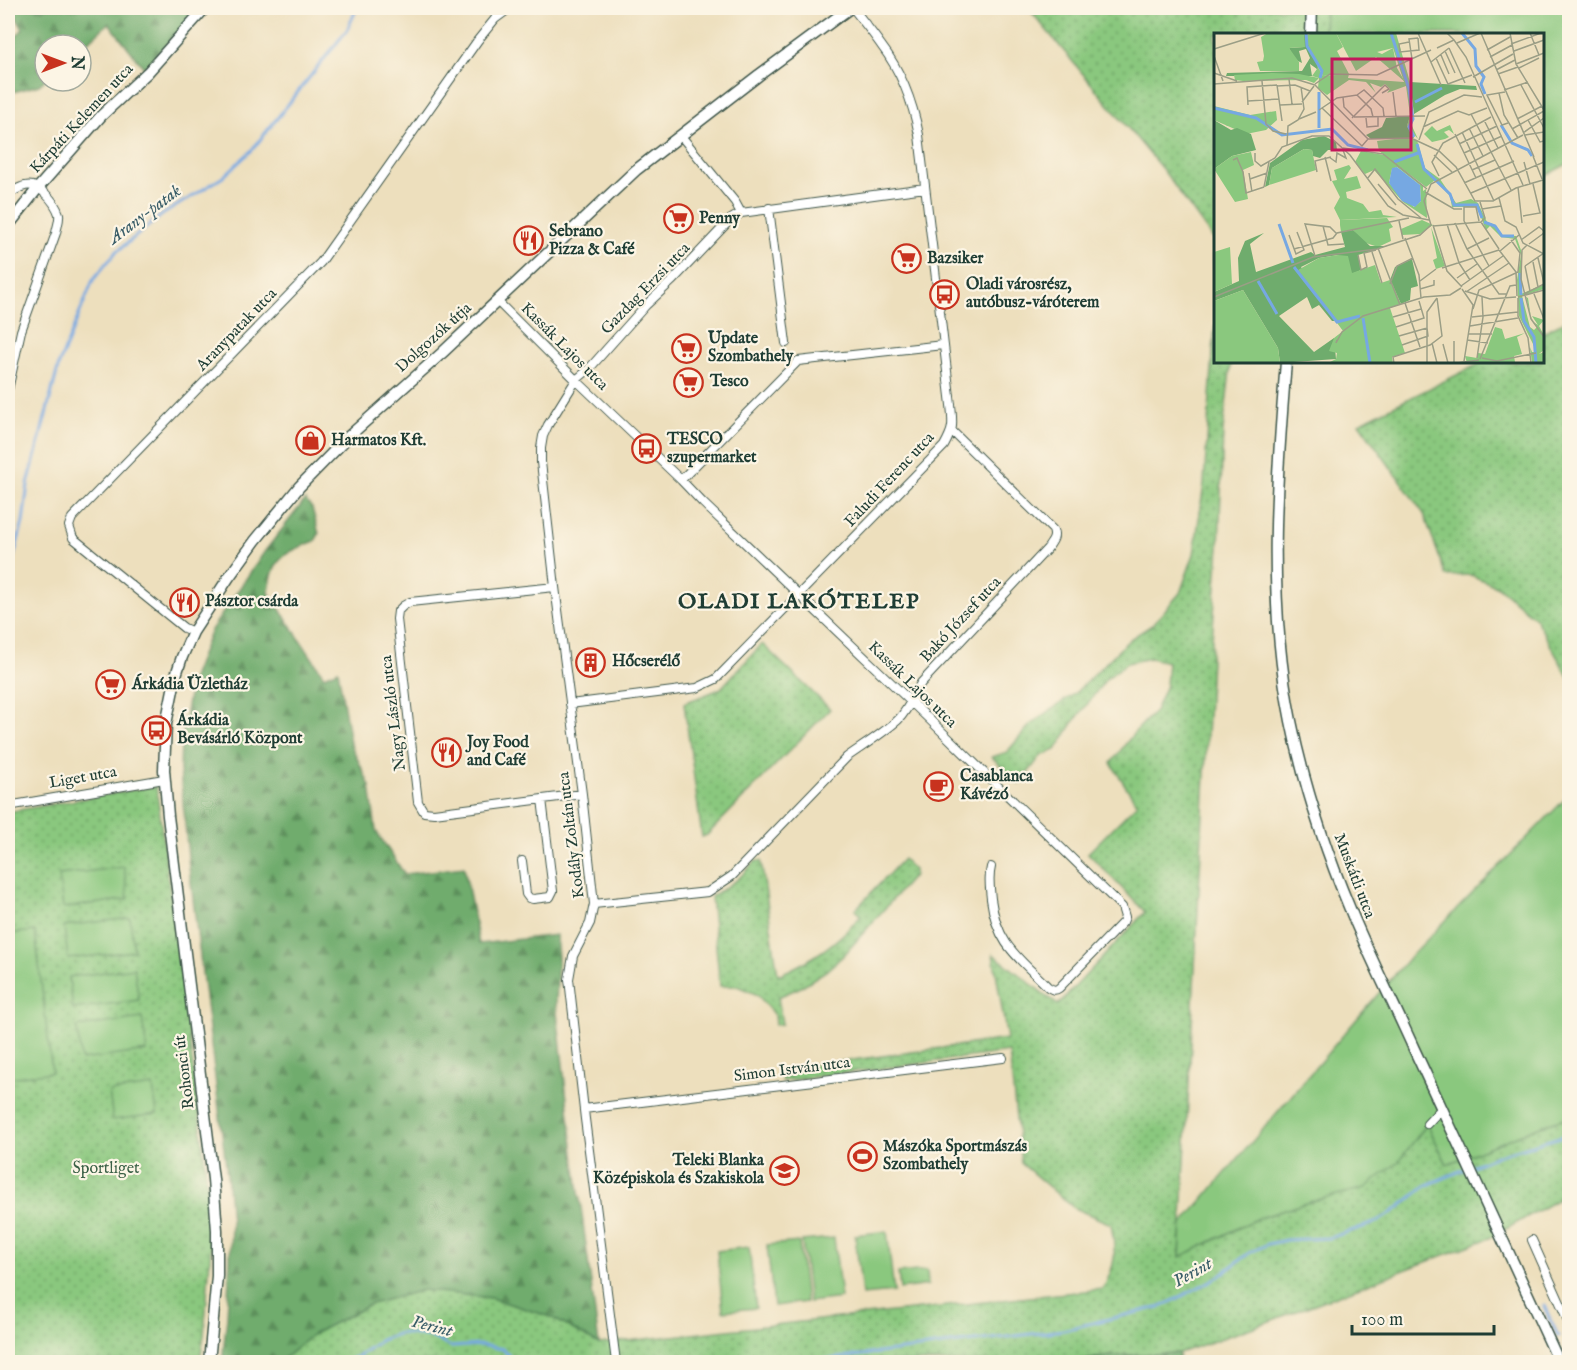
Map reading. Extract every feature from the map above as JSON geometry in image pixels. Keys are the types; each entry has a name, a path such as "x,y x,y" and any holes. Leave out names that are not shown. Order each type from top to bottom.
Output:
{"main road":[{"name":"Kárpáti Kelemen utca","path":"8,226 101,116 148,72 205,8"},
{"name":"Dolgozók útja","path":"164,779 166,724 176,675 193,632 255,541 299,488 348,437 442,353 636,170 759,75 851,8"},
{"path":"1311,33 1312,8"},
{"name":"Muskátli utca","path":"1286,363 1277,468 1275,547 1278,620 1291,722 1305,779 1350,910 1559,1362"},
{"name":"Rohonci út","path":"164,779 213,1179 217,1230 217,1276 209,1362"}],"street":[{"name":"Aranypatak utca","path":"193,632 184,628 73,538 69,526 72,518 321,262 478,40 495,19 510,8"},
{"name":"Faludi Ferenc utca","path":"570,704 697,688 716,679 944,446 952,432 953,423 915,118 906,89 883,46 851,8"},
{"path":"681,136 735,202 741,213 925,188"},
{"path":"8,194 25,185 38,188 48,195 59,215 59,223 21,331 8,390"},
{"path":"769,208 786,343"},
{"name":"Gazdag Erzsi utca","path":"576,380 588,370 646,305 731,219 741,213"},
{"name":"Kassák Lajos utca","path":"497,301 1122,907 1125,917 1123,922 1059,988 1053,990 1010,950 1001,937 993,915 989,877 991,867"},
{"path":"681,480 798,361 943,345"},
{"name":"Kodály Zoltán utca","path":"576,380 543,436 540,462 594,904 590,923 573,956 569,979 616,1362"},
{"name":"Bakó József utca","path":"594,904 708,892 732,876 847,757 898,719 921,683 1054,540 1053,530 952,432"},
{"name":"Nagy László utca","path":"555,587 410,602 398,611 397,619 418,802 424,812 434,813 582,794"},
{"name":"Liget utca","path":"8,805 164,779"},
{"name":"Kodály Zoltán utca","path":"522,861 526,894 529,898 550,897 554,891 542,799"},
{"name":"Simon István utca","path":"584,1109 1003,1058"},
{"path":"1427,1124 1442,1108"},
{"path":"1532,1240 1569,1325"}],"green space":[{"path":"15,8 201,8 144,68 109,23 93,37 93,33 33,33 33,87 13,92 8,78 8,44 23,29 12,10"},
{"path":"1028,8 1325,8 1324,33 1214,33 1214,257 1213,239 1163,170"},
{"path":"1325,8 1569,8 1569,163 1544,176 1544,33 1324,33"},
{"path":"1569,319 1569,678 1535,618 1498,587 1471,575 1446,576 1424,514 1359,423 1481,363 1544,363 1544,332"},
{"path":"1214,339 1214,363 1231,363 1223,431 1219,547 1212,640 1180,1256 1256,1219 1309,1202 1398,1162 1427,1124 1447,1164 1548,1123 1569,1117 1569,1193 1492,1237 1179,1353 1110,1356 1071,1362 280,1362 313,1334 371,1304 423,1290 491,1298 551,1317 599,1344 1103,1289 1111,1272 1114,1257 1111,1224 1074,1208 1021,1163 1009,1052 782,1081 780,1070 1007,1039 993,954 1058,1005 1145,912 1088,853 1137,804 1111,763 1134,733 1155,711 1166,685 1168,662 1150,658 1127,663 1106,679 1056,750 1041,756 1019,784 992,757 1007,752 1031,724 1075,693 1130,639 1152,625 1180,593 1194,554 1204,483"},
{"path":"305,500 312,508 319,534 315,541 295,549 282,558 273,572 269,593 324,676 338,670 350,743 370,786 376,831 405,874 464,867 479,944 556,935 558,958 556,1004 599,1344 551,1317 491,1298 423,1290 371,1304 313,1334 280,1362 222,1362 227,1317 231,1221 189,867 180,770 181,740 192,678 211,630 265,551"},
{"path":"762,644 830,709 707,835 702,837 684,703 720,689"},
{"name":"Sportliget","path":"156,786 201,1128 212,1233 200,1362 8,1362 8,812"},
{"path":"1569,795 1569,1117 1548,1123 1447,1164 1427,1124 1398,1162 1365,1188 1309,1202 1256,1219 1180,1257 1182,1224 1408,959"},
{"path":"903,859 914,870 914,875 844,955 826,971 799,988 778,997 782,1024 775,1025 774,1015 758,995 737,986 720,986 711,897 737,880 756,861 761,861 778,975 813,957 842,935 861,916 855,910"},
{"path":"124,867 128,899 63,908 59,875"},
{"path":"130,918 134,951 68,959 64,926"},
{"path":"35,931 52,1072 8,1078 8,934"},
{"path":"134,968 139,1000 73,1009 69,977"},
{"path":"142,1018 147,1051 81,1060 77,1027"},
{"path":"153,1086 157,1114 113,1120 109,1092"},
{"path":"887,1231 894,1292 862,1295 855,1235"},
{"path":"834,1238 841,1298 809,1302 802,1241"},
{"path":"799,1242 806,1302 774,1306 767,1245"},
{"path":"749,1247 756,1308 723,1311 717,1251"},
{"path":"927,1270 928,1285 900,1289 898,1273"},
{"path":"1179,1353 1178,1362 1071,1362 1110,1356"}],"waterway":[{"name":"Arany-patak","path":"8,596 28,484 59,364 93,280 115,253 162,215 223,177 252,150 347,30 357,8"},
{"name":"Perint","path":"1472,1166 1499,1155 1570,1134"},
{"name":"Perint","path":"806,1362 1063,1330 1163,1306 1218,1277 1249,1253 1268,1244 1286,1240 1329,1238 1372,1224 1389,1215 1427,1185 1465,1169"},
{"path":"1544,1306 1558,1336"},
{"name":"Perint","path":"345,1362 357,1357 381,1340 400,1333 429,1336 451,1347 481,1345 503,1349 514,1362"}],"place":[{"name":"Penny","path":"678,219"},
{"name":"Sebrano Pizza & Café","path":"528,241"},
{"name":"Bazsiker","path":"906,259"},
{"name":"Oladi városrész, autóbusz-váróterem","path":"945,294"},
{"name":"Update Szombathely","path":"687,348"},
{"name":"Tesco","path":"689,382"},
{"name":"Harmatos Kft.","path":"310,441"},
{"name":"TESCO szupermarket","path":"646,449"},
{"name":"Pásztor csárda","path":"184,602"},
{"name":"Hőcserélő","path":"591,662"},
{"name":"Árkádia Üzletház","path":"111,685"},
{"name":"Árkádia Bevásárló Központ","path":"156,730"},
{"name":"Joy Food and Café","path":"446,752"},
{"name":"Casablanca Kávézó","path":"939,786"},
{"name":"Mászóka Sportmászás Szombathely","path":"862,1156"},
{"name":"Teleki Blanka Középiskola és Szakiskola","path":"785,1170"}],"district":[{"name":"OLADI LAKÓTELEP","path":"799,602"}]}
